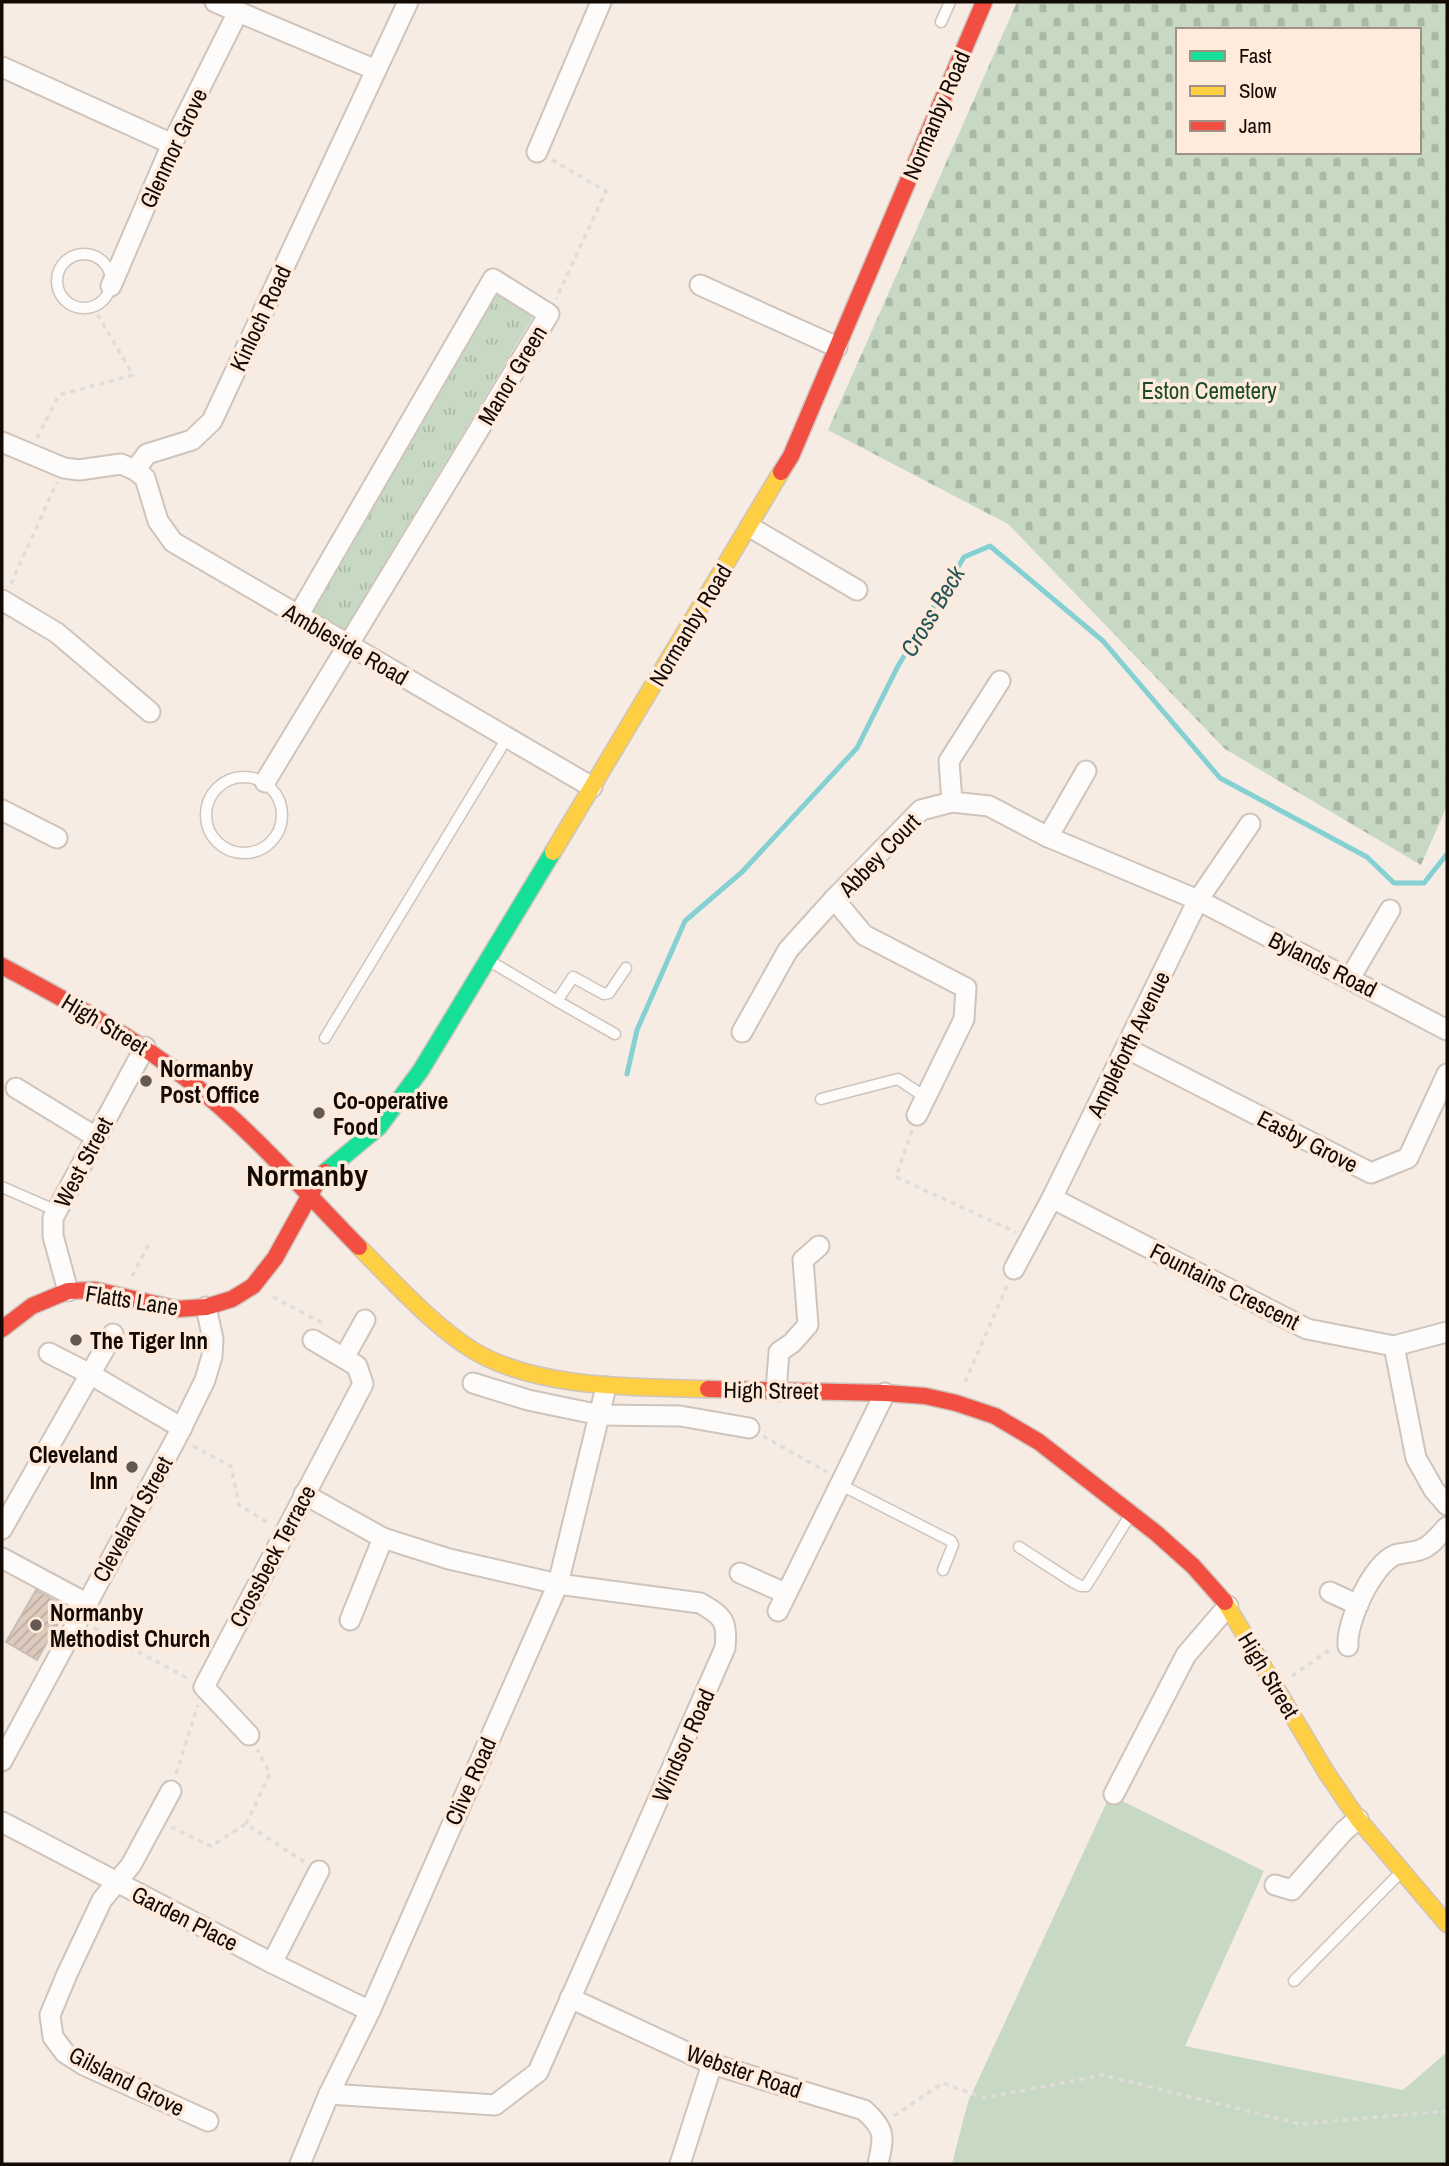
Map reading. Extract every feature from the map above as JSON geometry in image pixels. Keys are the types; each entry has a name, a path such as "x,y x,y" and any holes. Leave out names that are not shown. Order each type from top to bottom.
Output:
{"main road":[{"name":"Normanby Road","path":"309,1196 321,1175 379,1127 421,1070 791,456 984,2"},
{"name":"High Street","path":"2,966 85,1009 184,1075 220,1107 447,1331 485,1357 537,1376 606,1387 925,1396 995,1416 1038,1442 1131,1513 1193,1566 1228,1606 1326,1772 1358,1819 1402,1871 1436,1904 1447,1924"},
{"name":"Flatts Lane","path":"68,1291 95,1290 177,1309 206,1307 232,1299 253,1286 275,1258 309,1196"},
{"path":"2,1329 32,1306 68,1291"}],"street":[{"path":"215,2 376,70"},
{"name":"Kinloch Road","path":"135,470 147,454 192,440 212,421 408,2"},
{"path":"537,152 601,2"},
{"name":"Glenmor Grove","path":"111,286 172,144 238,12"},
{"path":"2,67 172,144"},
{"name":"Manor Green","path":"265,782 550,314 493,279 298,616"},
{"path":"700,285 836,347"},
{"path":"2,442 64,468 79,470 121,464 135,470"},
{"name":"Ambleside Road","path":"135,470 145,478 158,521 173,542 592,787"},
{"path":"750,527 857,590"},
{"path":"2,601 57,633 150,712"},
{"path":"953,802 949,761 1000,681"},
{"path":"1048,838 1086,771"},
{"name":"Abbey Court","path":"921,1106 964,1019 966,988 864,935 834,899 921,810 953,802 989,806 1048,838 1198,900"},
{"path":"2,810 57,838"},
{"name":"Ampleforth Avenue","path":"1014,1269 1052,1198 1198,900 1250,824"},
{"path":"742,1032 788,950 834,899"},
{"name":"Bylands Road","path":"1198,900 1447,1030"},
{"path":"1350,978 1390,910"},
{"name":"West Street","path":"68,1291 52,1236 53,1218 145,1047"},
{"name":"Easby Grove","path":"1126,1048 1371,1173 1408,1158 1447,1073"},
{"path":"16,1088 96,1137"},
{"name":"Fountains Crescent","path":"1052,1198 1307,1329 1394,1346 1447,1332"},
{"path":"776,1391 779,1352 792,1343 808,1325 803,1260 819,1246"},
{"name":"Cleveland Street","path":"2,1761 205,1380 212,1356 213,1339 206,1307"},
{"path":"313,1340 350,1362 365,1320"},
{"path":"2,1529 113,1334"},
{"path":"1394,1346 1416,1458 1434,1490 1447,1505"},
{"path":"49,1353 90,1374 179,1433"},
{"name":"Crossbeck Terrace","path":"204,1687 363,1384 350,1362"},
{"path":"473,1383 528,1400 600,1415 680,1416 750,1428"},
{"name":"Clive Road","path":"300,2164 558,1584 606,1387"},
{"path":"740,1573 781,1602 885,1393"},
{"name":"Windsor Road","path":"304,1494 383,1538 449,1559 558,1584 700,1603 718,1613 727,1628 725,1648 538,2072 495,2105 329,2094"},
{"path":"1348,1642 1357,1605 1380,1566 1394,1556 1424,1549 1447,1527"},
{"path":"350,1620 383,1538"},
{"path":"2,1558 81,1611"},
{"path":"1330,1592 1357,1605"},
{"path":"1114,1794 1186,1655 1228,1606"},
{"path":"204,1687 250,1734"},
{"path":"117,1883 131,1865 171,1791"},
{"path":"1275,1885 1292,1890 1358,1819"},
{"name":"Garden Place","path":"2,1822 370,2011"},
{"path":"272,1963 319,1871"},
{"name":"Gilsland Grove","path":"117,1883 102,1900 50,2015 54,2037 65,2053 84,2064 208,2121"},
{"name":"Webster Road","path":"570,1998 712,2064 864,2110 880,2125"},
{"path":"680,2164 712,2064"},
{"path":"877,2164 883,2139 880,2125"}],"lane":[{"path":"941,22 950,2"},
{"path":"79,253 91,254 107,265 111,274 111,286 108,295 93,307 79,308 70,305 58,291 58,271 70,256 79,253"},
{"path":"325,1038 507,738"},
{"path":"240,776 265,782 277,794 282,807 282,821 278,833 264,848 251,853 238,853 225,848 216,841 205,817 212,792 227,780 240,776"},
{"path":"488,960 615,1034"},
{"path":"557,1001 573,977 604,994 609,993 626,968"},
{"path":"821,1099 898,1079 921,1106"},
{"path":"2,1187 57,1211"},
{"path":"840,1482 951,1541 953,1545 943,1570"},
{"path":"1019,1547 1073,1583 1086,1586 1131,1513"},
{"path":"1294,1981 1402,1871"}],"path":[{"path":"537,152 606,191 550,314"},
{"path":"30,452 58,394 133,375 93,307"},
{"path":"2,601 64,468"},
{"path":"921,1106 896,1177 1029,1238"},
{"path":"956,1403 1014,1269"},
{"path":"253,1286 322,1323 313,1340"},
{"path":"750,1428 840,1482"},
{"path":"179,1433 231,1466 239,1505 284,1532"},
{"path":"81,1611 204,1687 171,1791"},
{"path":"1276,1687 1348,1642"},
{"path":"157,1820 211,1846 246,1824 270,1773 250,1734"},
{"path":"246,1824 319,1871"},
{"path":"880,2125 943,2083 984,2098 1103,2075 1300,2124 1447,2111"}],"green space":[{"name":"Eston Cemetery","path":"1017,2 1447,2 1447,806 1421,865 1225,749 1008,524 828,430"},
{"path":"494,289 533,317 342,634 304,617"},
{"path":"1110,1795 1264,1871 1185,2046 1403,2090 1447,2052 1447,2164 952,2164 968,2102"}],"building":[{"name":"Normanby Methodist Church","path":"36,1590 67,1608 37,1660 6,1642"}],"waterway":[{"name":"Cross Beck","path":"627,1074 637,1030 685,921 742,872 857,748 898,666 964,557 990,546 1103,641 1220,778 1367,857 1394,883 1424,883 1447,854"}],"traffic: fast":[{"path":"325,1172 379,1127 421,1070 553,852"}],"traffic: slow":[{"path":"553,852 781,472"},
{"path":"359,1247 444,1329 474,1351 499,1363 527,1373 588,1384 708,1389"},
{"path":"1225,1602 1326,1772 1358,1819 1447,1924"}],"traffic: jam":[{"path":"781,472 791,456 984,2"},
{"path":"2,966 124,1035 192,1083 257,1142 359,1247"},
{"path":"2,1329 32,1306 68,1291 95,1290 177,1309 206,1307 232,1299 253,1286 275,1258 325,1172"},
{"path":"708,1389 925,1396 995,1416 1039,1442 1156,1533 1193,1566 1225,1602"}],"place":[{"name":"Normanby Post Office","path":"146,1081"},
{"name":"Co-operative Food","path":"319,1113"},
{"name":"The Tiger Inn","path":"76,1340"},
{"name":"Cleveland Inn","path":"132,1467"},
{"name":"Normanby Methodist Church","path":"36,1625"}],"district":[{"name":"Normanby","path":"307,1175"}]}
